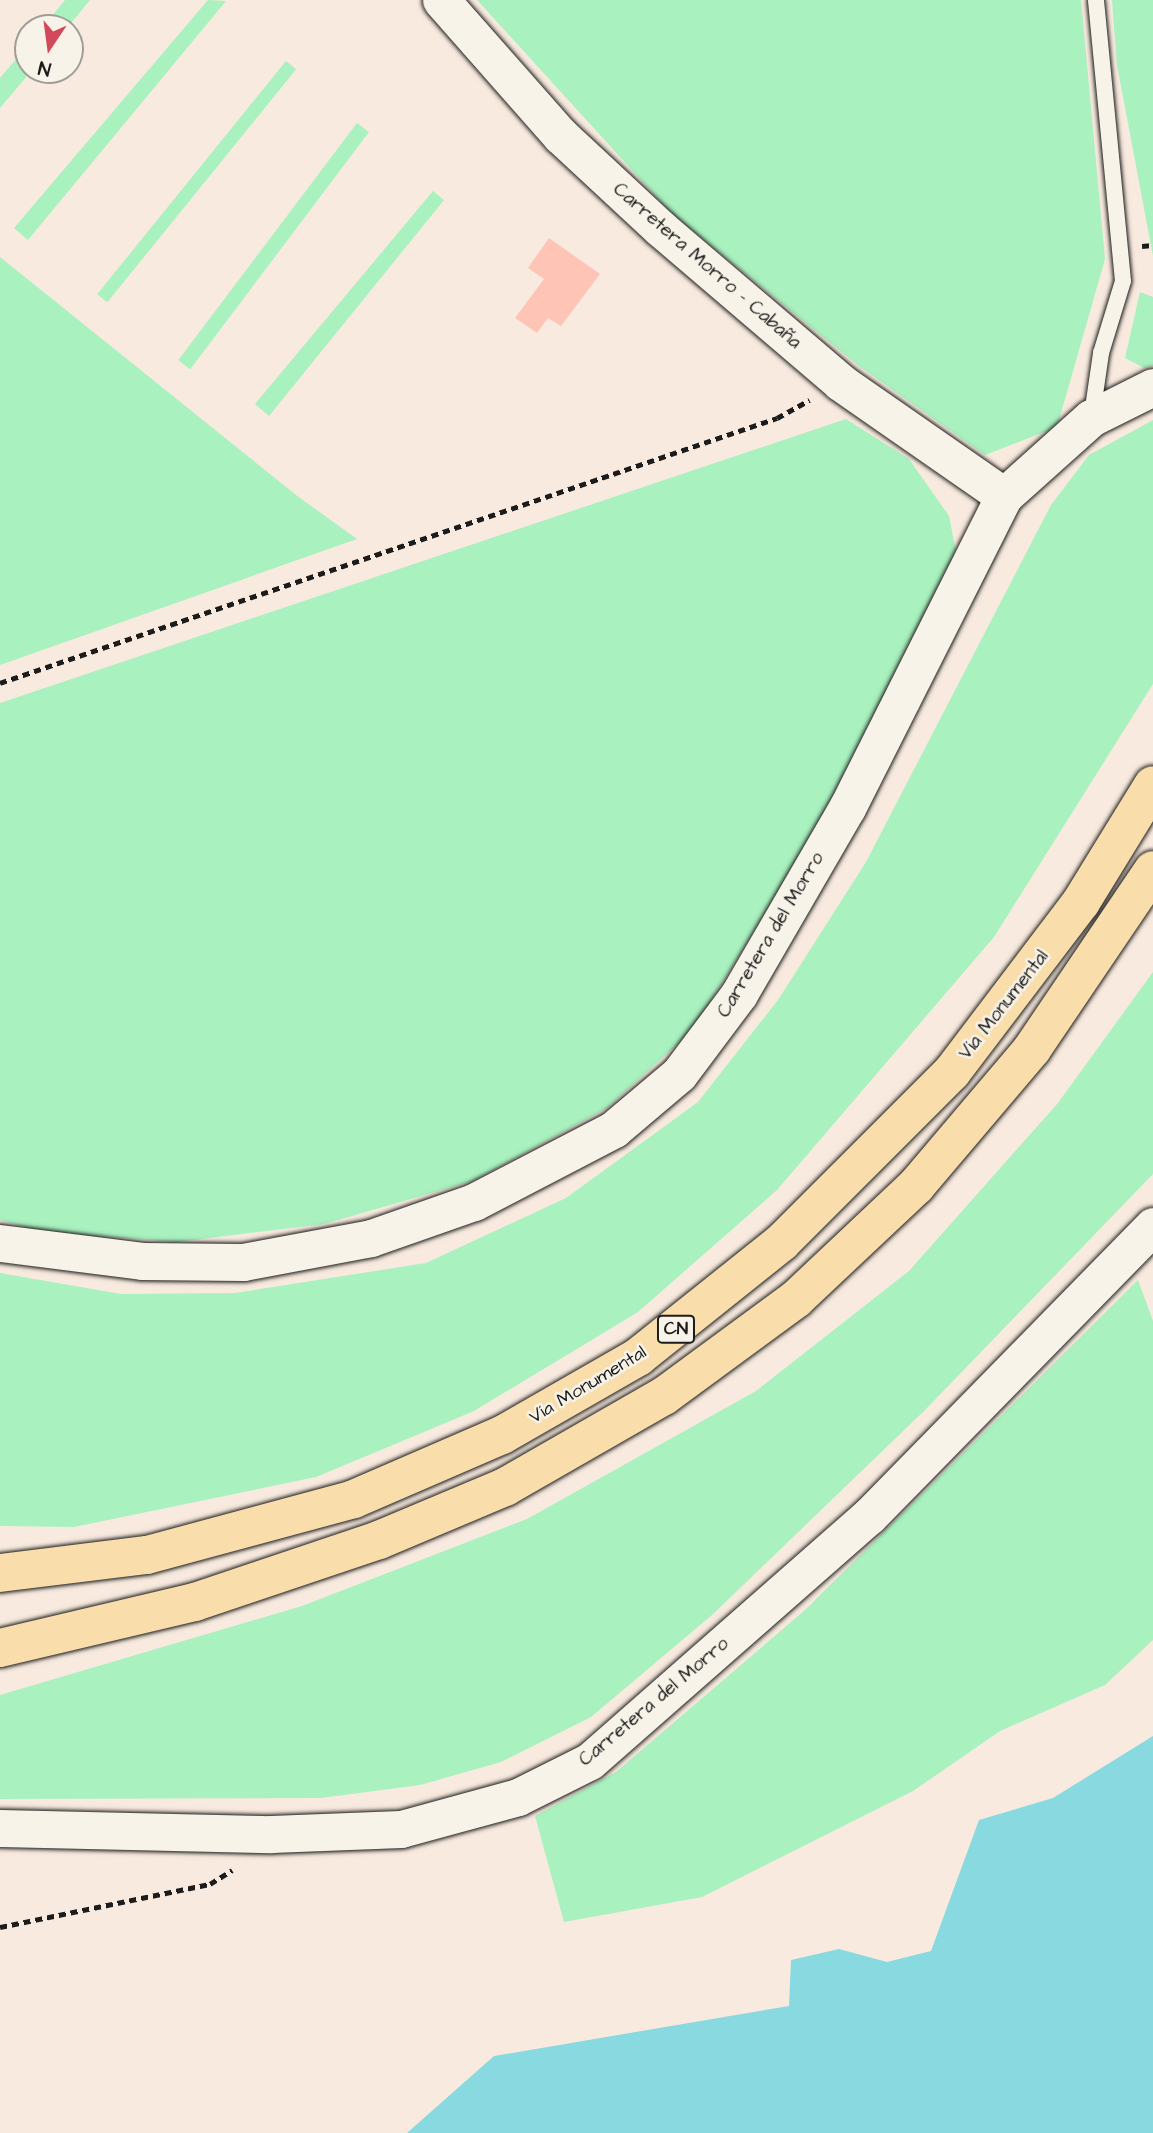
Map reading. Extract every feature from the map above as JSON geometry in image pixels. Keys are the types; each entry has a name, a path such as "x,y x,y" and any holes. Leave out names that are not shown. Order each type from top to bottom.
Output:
{"highway":[{"name":"Vía Monumental","path":"0,1573 147,1555 354,1499 502,1436 638,1357 782,1242 952,1072 1073,913 1153,785"},
{"name":"CN","path":"0,1648 195,1602 379,1540 505,1487 664,1396 796,1299 916,1186 1032,1049 1153,870"}],"street":[{"name":"Carretera Morro - Cabaña","path":"441,0 561,136 840,382 1004,496"},
{"name":"Carretera del Morro","path":"0,1243 142,1261 269,1257 371,1238 474,1202 614,1129 679,1074 739,994 847,808 1004,496 1091,418 1153,387"},
{"name":"Carretera del Morro","path":"0,1828 271,1834 401,1829 518,1797 590,1761 869,1516 1153,1226"}],"lane":[{"path":"1091,418 1101,353 1123,289 1096,0"}],"path":[{"path":"0,683 777,418 840,382"},
{"path":"0,1927 210,1884 245,1861 271,1834"}],"green space":[{"path":"65,0 90,0 78,14 54,14"},
{"path":"208,0 226,1 28,240 14,228"},
{"path":"477,0 1081,0 1105,259 1057,427 985,455 859,366 672,214"},
{"path":"1112,0 1153,0 1153,256 1117,65"},
{"path":"286,61 296,69 107,302 97,294"},
{"path":"14,62 14,84 20,84 0,108 0,78"},
{"path":"357,123 369,132 190,369 178,360"},
{"path":"433,191 444,200 269,416 255,404"},
{"path":"0,257 296,495 357,539 0,665"},
{"path":"1140,292 1153,297 1153,366 1144,368 1125,358"},
{"path":"846,419 909,459 949,516 956,552 945,588 796,863 693,1030 607,1108 473,1181 324,1224 177,1242 41,1232 0,1220 0,703"},
{"path":"1153,420 1153,684 994,937 777,1190 638,1312 474,1411 316,1477 74,1527 0,1526 0,1273 121,1294 235,1293 426,1263 566,1198 698,1102 778,1000 866,862 1051,505 1089,455"},
{"path":"1153,972 1153,1174 925,1410 712,1615 591,1717 501,1762 420,1785 321,1798 0,1799 0,1695 302,1606 527,1519 756,1391 909,1271 1058,1103"},
{"path":"1138,1280 1153,1321 1153,1640 1105,1685 1000,1731 913,1791 702,1897 564,1922 535,1816 616,1772 805,1610"}],"water":[{"path":"1153,1736 1153,2133 407,2133 494,2056 789,2006 791,1960 839,1949 887,1962 931,1951 979,1820 1053,1798"}],"building":[{"path":"549,238 600,274 561,326 548,318 537,333 515,318 544,279 528,268"}]}
